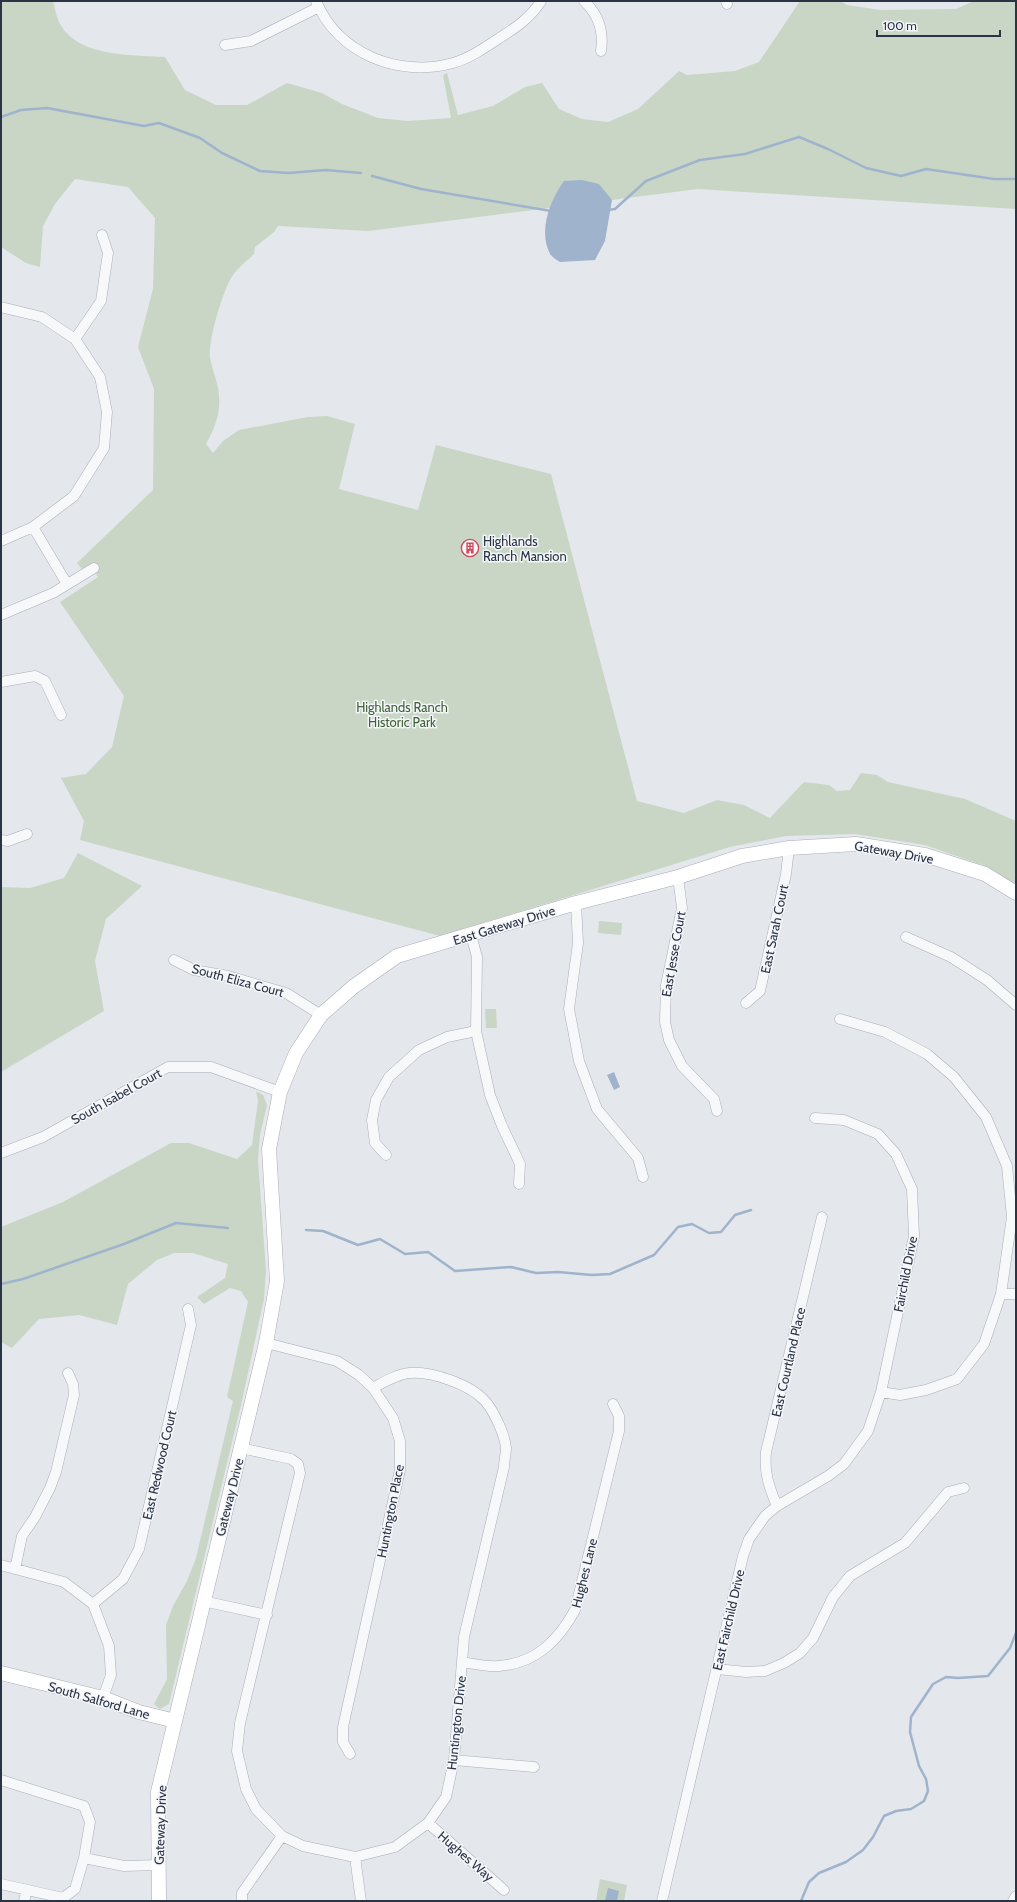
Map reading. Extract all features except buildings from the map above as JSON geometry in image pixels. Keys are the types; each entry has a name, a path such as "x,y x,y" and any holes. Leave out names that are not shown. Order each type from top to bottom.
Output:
{"street":[{"path":"225,45 251,41 317,4 332,27 348,43 376,59 409,68 444,65 477,52 521,24 531,15 541,1"},
{"path":"584,1 599,20 602,30 601,51"},
{"path":"75,339 101,301 108,253 102,235"},
{"path":"1,307 42,317 75,339 100,377 107,412 104,448 74,496 33,527 1,541"},
{"path":"33,527 67,584"},
{"path":"1,615 33,603 94,568"},
{"path":"1,682 35,676 45,681 61,715"},
{"path":"1,840 8,841 27,834"},
{"name":"Gateway Drive","path":"788,848 856,844 925,855 985,874 1016,893"},
{"name":"East Gateway Drive","path":"280,1092 296,1053 322,1015 353,986 397,956 576,903 678,877 742,856 788,848"},
{"name":"East Sarah Court","path":"746,1003 760,991 786,874 788,848"},
{"name":"East Jesse Court","path":"678,877 682,908 666,985 665,1022 669,1040 682,1066 714,1099 717,1111"},
{"path":"576,903 578,943 569,1009 578,1061 598,1109 638,1158 644,1177"},
{"path":"471,935 477,957 476,1030 490,1095 502,1126 520,1164 519,1184"},
{"path":"906,937 951,957 987,980 1016,1005"},
{"name":"South Eliza Court","path":"174,960 194,970 228,976 286,993 322,1015"},
{"path":"840,1019 885,1032 927,1054 954,1078 986,1117 1007,1166 1012,1217 1001,1294 984,1344 957,1378 926,1390 900,1395 880,1392"},
{"path":"386,1155 375,1143 372,1120 376,1100 389,1077 419,1050 447,1037 476,1030"},
{"name":"South Isabel Court","path":"1,1154 43,1137 168,1067 211,1067 280,1092"},
{"name":"Gateway Drive","path":"159,1901 158,1792 266,1343 277,1281 269,1149 280,1092"},
{"name":"Fairchild Drive","path":"815,1118 844,1120 878,1134 896,1154 912,1189 914,1236 880,1392"},
{"name":"East Courtland Place","path":"777,1506 767,1482 765,1467 766,1452 822,1217"},
{"path":"1001,1294 1016,1294"},
{"name":"East Redwood Court","path":"93,1604 123,1579 139,1549 191,1325 188,1309"},
{"name":"Huntington Place","path":"266,1343 337,1361 359,1375 373,1388 393,1418 400,1441 400,1470 343,1727 343,1742 350,1754"},
{"path":"15,1569 22,1536 38,1511 50,1488 56,1472 74,1395 73,1384 68,1373"},
{"name":"Huntington Drive","path":"241,1448 291,1459 298,1464 300,1473 240,1723 237,1751 246,1789 256,1809 282,1836 303,1846 355,1857 395,1847 428,1823 446,1797 454,1760 464,1637 504,1466 506,1448 499,1428 485,1400 461,1385 440,1375 410,1373 389,1379 373,1388"},
{"name":"East Fairchild Drive","path":"662,1901 743,1556 749,1540 756,1527 765,1516 777,1506 828,1476 844,1464 868,1431 880,1392"},
{"name":"Hughes Lane","path":"462,1662 499,1666 527,1659 549,1647 565,1629 575,1610 619,1431 618,1416 614,1404"},
{"path":"717,1669 746,1672 765,1671 784,1663 800,1653 813,1638 833,1597 850,1576 905,1543 948,1492 964,1488"},
{"path":"1,1565 64,1582 93,1604 109,1646 111,1675 103,1698"},
{"path":"203,1601 267,1615"},
{"name":"South Salford Lane","path":"1,1673 103,1698 139,1712 175,1721"},
{"path":"454,1760 534,1767"},
{"path":"1,1780 84,1806 90,1822 84,1858 75,1889 63,1898 1,1884"},
{"name":"Hughes Way","path":"428,1823 504,1890"},
{"path":"242,1901 242,1893 282,1836"},
{"path":"355,1857 361,1901"},
{"path":"84,1858 124,1866 159,1864"},
{"path":"24,1901 26,1890"},
{"path":"1013,1901 1016,1896"}],"green space":[{"name":"Highlands Ranch Historic Park","path":"1,1 53,1 59,22 67,33 78,42 91,48 106,52 136,56 165,57 185,90 216,105 247,105 287,83 322,93 342,104 378,118 407,121 451,118 443,75 447,73 458,115 493,106 525,87 542,83 559,109 582,119 608,122 638,109 679,71 687,75 735,71 759,62 800,1 840,1 847,5 880,10 956,9 974,1 1016,1 1016,209 698,189 368,231 278,226 274,232 255,247 254,254 233,275 227,285 220,306 213,329 210,350 210,358 218,388 219,410 213,431 206,444 213,453 223,441 239,430 308,417 327,416 355,424 339,489 418,510 436,445 551,474 637,801 684,813 717,800 744,805 770,818 804,782 829,785 837,791 850,790 861,773 877,775 888,782 965,799 1016,821 1016,884 985,866 925,845 855,834 786,836 730,847 440,936 80,840 84,821 61,778 86,774 112,747 124,696 60,602 98,577 91,565 82,569 77,563 153,490 154,389 138,347 153,289 155,218 128,187 75,179 55,204 43,226 40,267 26,263 1,247"},
{"path":"78,853 142,886 106,919 95,961 104,1011 1,1072 1,887 30,888 64,878"},
{"path":"599,921 622,923 621,935 598,933"},
{"path":"485,1009 496,1009 497,1028 486,1028"},
{"path":"256,1091 263,1095 267,1105 260,1135 258,1160 266,1271 264,1299 242,1401 169,1704 160,1709 154,1704 167,1679 166,1625 173,1606 187,1581 196,1558 233,1401 227,1397 248,1302 241,1291 230,1288 204,1304 197,1297 225,1278 228,1264 193,1253 174,1253 157,1260 128,1284 117,1325 79,1315 39,1319 12,1348 1,1342 1,1227 63,1202 171,1143 189,1143 237,1159 252,1145 258,1101"},
{"path":"600,1879 627,1885 624,1901 596,1901"}],"water":[{"path":"582,180 599,184 612,200 605,241 595,260 560,262 550,254 547,245 545,226 547,216 554,197 564,181"},
{"path":"614,1072 620,1087 614,1090 607,1075"},
{"path":"608,1888 619,1891 617,1901 605,1901"}],"waterway":[{"path":"1,117 21,110 47,108 144,126 159,123 200,138 222,153 260,171 288,173 326,170 361,173"},
{"path":"608,210 615,209 646,181 700,160 745,154 799,137 828,149 866,168 901,176 926,169 994,179 1016,179"},
{"path":"372,176 421,189 551,211"},
{"path":"306,1230 323,1231 358,1245 380,1239 405,1254 428,1252 455,1271 511,1267 536,1273 558,1272 592,1275 610,1274 654,1255 678,1227 692,1224 709,1233 721,1232 735,1215 751,1210"},
{"path":"1,1284 23,1279 124,1244 176,1223 228,1228"},
{"path":"801,1901 809,1882 819,1873 846,1862 863,1850 873,1837 884,1816 896,1811 911,1809 924,1801 928,1791 926,1779 919,1766 910,1732 911,1717 933,1684 946,1677 958,1678 988,1676 1010,1648 1016,1633"}],"place":[{"name":"Highlands Ranch Mansion","path":"470,548"}]}
